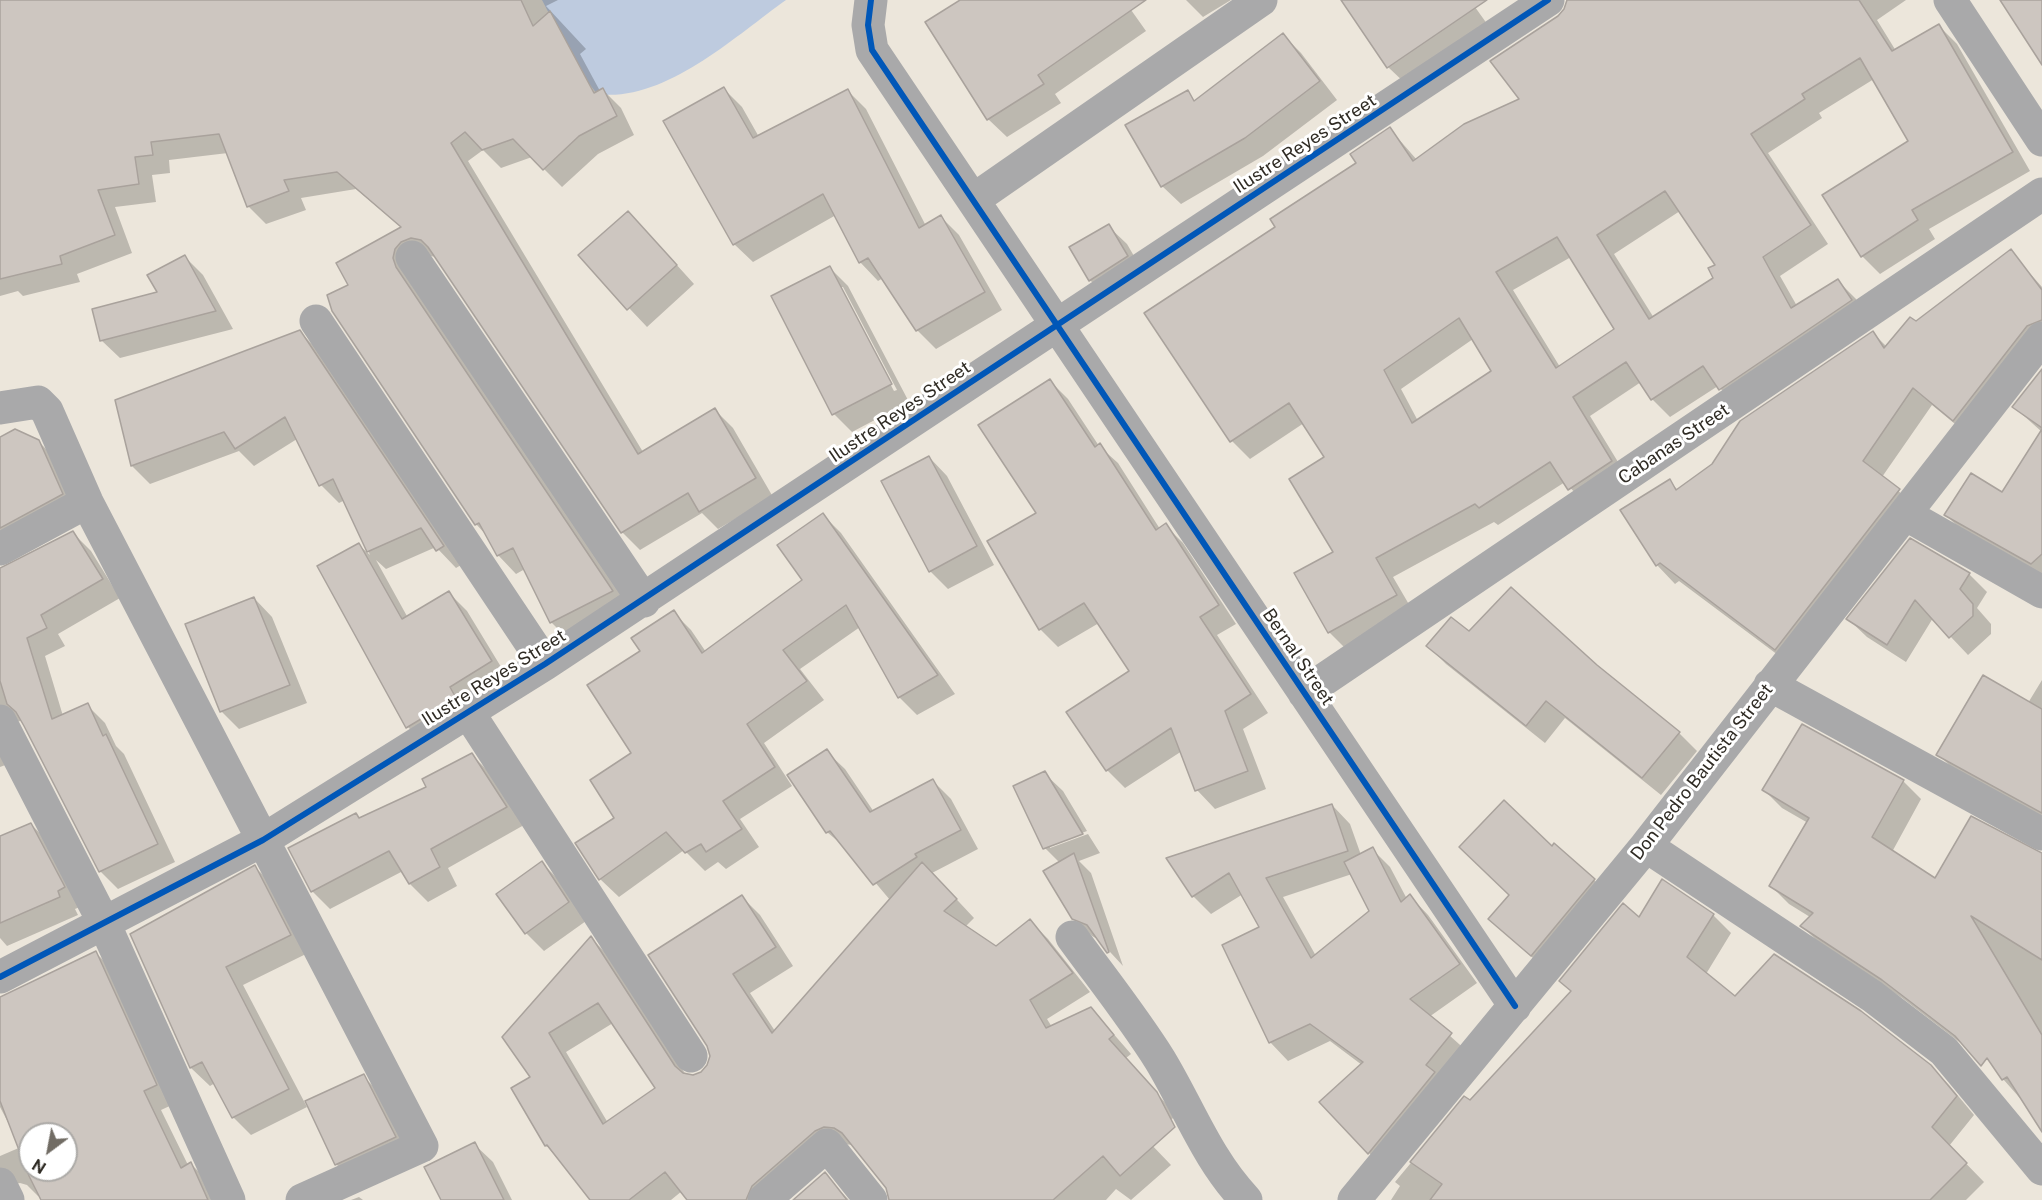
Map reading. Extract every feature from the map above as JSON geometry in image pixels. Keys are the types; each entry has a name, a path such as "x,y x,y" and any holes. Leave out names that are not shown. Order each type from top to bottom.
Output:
{"street":[{"name":"Bernal Street","path":"871,0 868,25 872,50 1515,1006"},
{"path":"973,200 1261,0"},
{"name":"Ilustre Reyes Street","path":"0,977 103,921 263,840 545,664 644,601 1548,0"},
{"path":"1950,0 2042,140"},
{"name":"Cabanas Street","path":"1304,693 2042,194"},
{"path":"412,257 644,601"},
{"path":"316,321 545,664"},
{"name":"Don Pedro Bautista Street","path":"1353,1200 1646,846 2042,338"},
{"path":"0,408 38,402 47,411 87,502 422,1146 302,1200"},
{"path":"0,549 87,502"},
{"path":"1905,514 2042,592"},
{"path":"1770,685 2042,834"},
{"path":"468,712 691,1056"},
{"path":"0,721 103,921 229,1200"},
{"path":"1646,846 1872,996 1944,1050 2042,1169"},
{"path":"1072,936 1159,1059 1207,1150 1246,1200"},
{"path":"764,1200 827,1145 871,1200"},
{"path":"0,1184 8,1200"}],"water":[{"path":"542,0 786,0 721,48 673,78 622,94 597,94 577,68"}],"building":[{"path":"0,0 521,0 533,26 550,11 594,93 603,88 617,116 579,136 543,170 513,139 482,150 465,132 451,143 638,454 715,408 756,478 699,512 688,493 621,533 428,247 421,240 411,238 401,242 395,249 393,258 396,267 613,591 550,623 513,548 497,556 479,523 475,525 332,311 327,295 348,285 336,263 401,227 337,172 284,180 289,191 247,207 219,134 151,142 153,155 135,157 139,184 98,190 115,235 60,256 62,264 0,279"},
{"path":"960,0 1146,0 1038,75 1044,84 987,120 925,22"},
{"path":"1341,0 1487,0 1387,68"},
{"path":"1567,0 1859,0 1892,51 1939,24 2013,152 1912,210 1918,220 1861,257 1822,195 1908,141 1860,58 1802,94 1805,99 1751,134 1811,225 1763,257 1791,308 1838,279 1852,300 1719,390 1703,366 1651,400 1626,362 1573,397 1612,461 1568,490 1550,462 1479,508 1475,504 1376,558 1397,595 1328,633 1294,573 1333,552 1289,479 1324,457 1289,403 1230,442 1144,313 1275,227 1270,219 1356,163 1350,154 1390,127 1413,161 1464,124 1519,99 1490,61 1558,16","holes":["1665,191 1715,265 1708,268 1713,278 1649,319 1597,235","1557,237 1614,329 1556,368 1496,272","1459,318 1491,371 1412,423 1384,370"]},
{"path":"2000,0 2042,0 2042,65"},
{"path":"1283,33 1320,81 1245,138 1161,187 1125,125 1188,90 1194,101"},
{"path":"724,87 753,138 848,89 919,228 941,215 985,292 916,331 868,258 859,263 823,194 733,245 663,121"},
{"path":"628,211 677,265 627,310 578,255"},
{"path":"1109,224 1128,256 1089,281 1069,247"},
{"path":"2011,249 2042,290 2042,320 2027,326 1953,421 1913,388 1863,461 1900,489 1775,650 1660,563 1656,566 1620,510 1670,479 1676,490 1712,464 1740,421 1873,331 1884,348 1910,317 1916,321"},
{"path":"185,255 216,311 100,341 92,309 157,292 147,275"},
{"path":"830,266 892,384 832,415 771,296"},
{"path":"300,330 444,546 436,551 421,528 367,552 333,479 319,486 285,417 235,449 224,432 131,466 115,400"},
{"path":"2042,369 2042,428 2012,407"},
{"path":"1050,379 1095,447 1100,443 1156,530 1166,523 1219,605 1200,617 1251,694 1225,711 1248,771 1195,791 1171,728 1106,771 1066,712 1129,671 1084,603 1039,630 987,541 1036,513 978,425"},
{"path":"15,429 39,440 63,494 0,528 0,437"},
{"path":"2042,429 2042,554 2031,564 1944,515 1971,473 2002,492"},
{"path":"929,456 977,546 929,572 881,481"},
{"path":"823,513 938,675 898,698 846,605 783,650 807,681 747,724 775,767 723,801 742,829 706,852 701,844 685,853 666,832 599,880 575,843 614,818 590,780 631,753 587,685 640,651 631,638 674,610 702,653 802,580 777,545"},
{"path":"73,531 103,579 41,615 47,628 27,638 52,719 88,703 103,736 106,734 158,844 99,872 24,726 16,712 7,704 0,681 0,568"},
{"path":"1910,538 1970,573 1960,589 1973,604 1973,616 1949,638 1915,600 1887,645 1846,619"},
{"path":"359,543 402,619 449,591 492,661 450,687 456,698 406,728 317,566"},
{"path":"1511,587 1597,665 1680,732 1642,778 1546,701 1526,726 1426,646 1451,617 1469,631"},
{"path":"254,597 290,685 220,712 185,624"},
{"path":"1983,675 2042,709 2042,813 1936,755"},
{"path":"1802,724 1904,780 1872,837 1935,878 1971,816 2042,853 2042,960 1971,916 2042,1035 2042,1132 2007,1077 2002,1080 1987,1058 1981,1066 1955,1036 1882,980 1800,926 1813,913 1769,886 1809,818 1762,790"},
{"path":"827,749 870,812 933,779 961,830 915,854 917,857 873,885 830,831 826,833 787,775"},
{"path":"472,753 507,807 431,849 440,867 409,884 389,851 311,892 288,848 356,813 359,818 426,787 422,779"},
{"path":"1045,771 1083,834 1043,849 1013,786"},
{"path":"1504,800 1552,846 1554,843 1595,879 1531,956 1488,919 1509,895 1459,847"},
{"path":"1332,804 1348,851 1266,878 1311,958 1369,911 1344,862 1373,847 1401,902 1410,894 1460,964 1410,999 1452,1033 1426,1065 1435,1072 1368,1154 1319,1102 1363,1062 1310,1024 1269,1043 1222,945 1259,927 1229,873 1192,897 1166,858"},
{"path":"31,823 65,887 58,891 60,897 0,923 0,836"},
{"path":"1074,853 1109,952 1107,953 1087,925 1072,919 1043,871"},
{"path":"542,861 569,902 525,934 496,894"},
{"path":"922,862 957,899 944,911 996,946 1030,919 1073,973 1030,1000 1046,1028 1091,1007 1114,1035 1109,1039 1157,1092 1175,1127 1120,1176 1103,1156 1053,1200 889,1200 886,1188 842,1133 834,1128 824,1127 815,1131 752,1186 746,1200 687,1200 665,1172 629,1200 590,1200 547,1145 545,1146 511,1088 530,1077 502,1037 591,936 675,1066 683,1073 693,1075 701,1072 710,1056 707,1046 648,955 742,895 776,947 733,974 772,1033","holes":["598,1003 655,1088 603,1124 549,1033"]},
{"path":"255,865 291,935 226,967 289,1089 232,1118 202,1062 190,1068 130,934"},
{"path":"1662,879 1714,914 1687,957 1735,996 1774,954 1861,1011 1931,1065 1957,1096 1932,1127 1967,1163 1930,1200 1430,1200 1442,1184 1410,1162 1464,1096 1470,1100 1571,991 1559,981 1623,903 1639,917"},
{"path":"96,951 157,1085 144,1091 181,1168 191,1162 208,1200 41,1200 32,1182 78,1182 78,1122 18,1122 18,1148 0,1101 0,997"},
{"path":"364,1074 396,1137 335,1165 305,1101"},
{"path":"475,1142 504,1200 441,1200 424,1167"},
{"path":"825,1172 847,1200 793,1200"}],"cycle path":[{"path":"871,0 868,25 872,50 1515,1006"},
{"path":"0,977 263,840 545,664 1548,0"}]}
